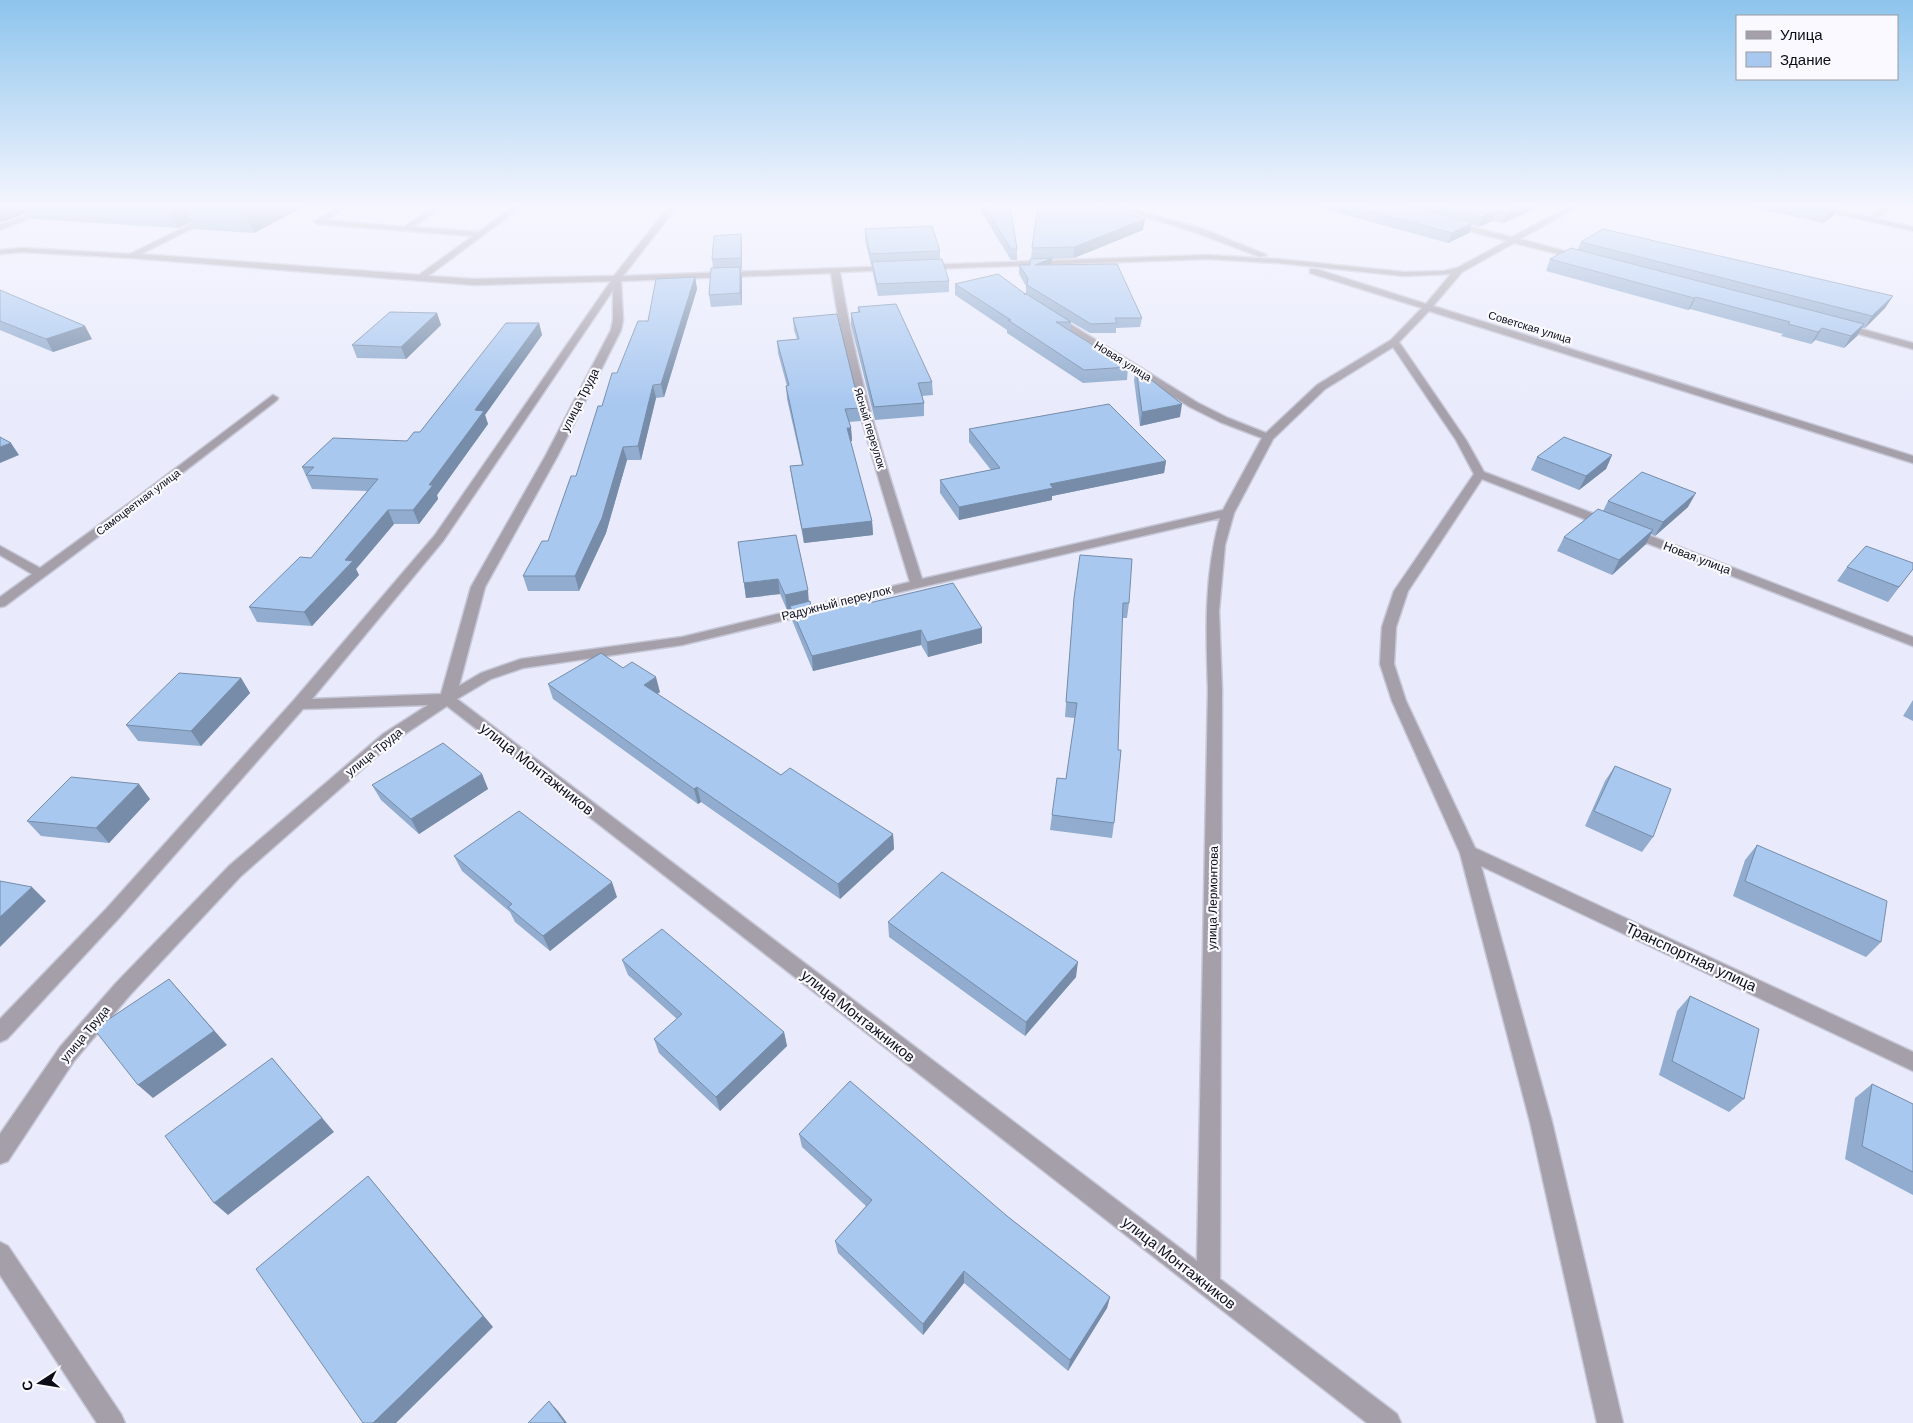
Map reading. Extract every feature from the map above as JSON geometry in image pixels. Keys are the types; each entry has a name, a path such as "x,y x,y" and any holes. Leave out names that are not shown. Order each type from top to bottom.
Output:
{"street":[{"path":"324,271 501,283 797,271"},
{"path":"419,279 429,271"},
{"path":"0,1033 113,913 299,704 439,538 622,271"},
{"name":"Ясный переулок","path":"835,271 840,316 859,393 917,584"},
{"name":"Советская улица","path":"1313,271 1913,460"},
{"path":"1381,271 1404,274 1448,271"},
{"name":"улица Лермонтова","path":"1208,1285 1215,690 1212,611 1219,545 1228,512 1268,438 1320,387 1394,342 1427,308 1458,271"},
{"name":"улица Труда","path":"0,1154 67,1054 123,989 235,871 388,738 447,699 458,665 472,604 478,587 552,455 616,330 618,320 617,278"},
{"name":"Новая улица","path":"1047,314 1194,405 1268,438"},
{"path":"1827,323 1913,346"},
{"path":"1394,342 1461,440 1480,474 1401,591 1389,627 1387,664 1399,701 1468,853 1541,1122 1610,1423"},
{"name":"Самоцветная улица","path":"0,603 140,502 273,398"},
{"name":"Новая улица","path":"1480,474 1913,642"},
{"name":"Радужный переулок","path":"447,699 486,676 521,664 682,641 1228,512"},
{"path":"0,550 41,574"},
{"path":"299,704 447,699"},
{"name":"улица Монтажников","path":"447,699 1388,1423"},
{"name":"Транспортная улица","path":"1468,853 1913,1062"},
{"path":"0,1254 112,1423"}],"building":[{"path":"711,271 740,271 740,293 709,295"},
{"path":"874,271 946,271 949,281 877,284"},
{"path":"1023,271 1120,271 1142,318 1115,318 1117,323 1091,324 1027,285 1028,278"},
{"path":"1596,271 1661,271 1864,324 1851,336 1822,328 1818,332 1788,324 1790,322"},
{"path":"1697,271 1787,271 1893,296 1872,316"},
{"path":"998,274 1025,295 1025,293 1071,322 1056,322 1128,367 1084,370 955,284"},
{"path":"695,277 661,384 653,385 638,446 623,447 602,518 575,576 523,576 542,541 548,541 571,476 576,476 598,406 602,406 612,373 617,373 638,321 648,321 656,279"},
{"path":"0,290 85,326 46,339 0,321"},
{"path":"896,304 932,382 918,383 924,403 874,407 851,313 860,312 858,307"},
{"path":"390,312 437,313 401,347 352,345"},
{"path":"837,314 860,408 845,409 851,428 847,428 872,521 802,529 790,466 803,465 786,386 789,385 777,341 799,339 793,318"},
{"path":"506,323 539,323 475,410 484,411 429,485 433,485 413,510 388,510 345,560 353,561 304,612 249,607 300,557 311,558 378,479 306,475 314,467 302,467 333,438 407,441 414,432 420,432"},
{"path":"1136,368 1182,404 1142,412"},
{"path":"1109,404 1166,461 1050,484 1053,488 959,507 940,480 1000,468 969,429"},
{"path":"0,437 11,443 0,447"},
{"path":"1564,437 1612,455 1586,476 1537,457"},
{"path":"1642,472 1696,493 1663,522 1608,501"},
{"path":"1598,509 1653,530 1619,560 1564,537"},
{"path":"796,535 808,590 785,595 778,579 744,583 738,542"},
{"path":"1866,546 1913,563 1913,569 1899,587 1847,567"},
{"path":"1080,555 1132,559 1129,603 1123,603 1118,750 1121,750 1114,823 1052,815 1057,778 1066,779 1077,703 1066,702 1074,598"},
{"path":"953,583 982,628 927,642 921,630 812,656 790,606 810,601 812,612 867,599 869,603"},
{"path":"601,653 623,668 632,662 656,677 644,685 781,775 790,768 893,834 838,884 697,787 694,789 548,684"},
{"path":"179,673 241,678 191,731 126,725"},
{"path":"443,743 482,774 411,819 372,785"},
{"path":"1615,766 1671,789 1653,837 1594,811"},
{"path":"71,777 139,784 96,828 27,821"},
{"path":"519,811 612,882 543,936 508,907 512,904 454,856"},
{"path":"1757,845 1887,901 1881,942 1745,881"},
{"path":"942,872 1078,962 1026,1022 888,922"},
{"path":"0,881 32,887 0,917"},
{"path":"662,929 784,1032 716,1097 654,1039 682,1014 622,960"},
{"path":"169,979 214,1031 138,1085 94,1029"},
{"path":"1690,996 1759,1029 1744,1099 1672,1061"},
{"path":"272,1058 322,1118 214,1203 165,1136"},
{"path":"850,1081 1007,1216 1110,1297 1070,1360 964,1271 923,1324 835,1241 872,1200 799,1134"},
{"path":"1872,1084 1913,1104 1913,1172 1862,1146"},
{"path":"368,1176 483,1316 373,1423 363,1423 256,1269"},
{"path":"549,1401 565,1423 528,1423"}]}
